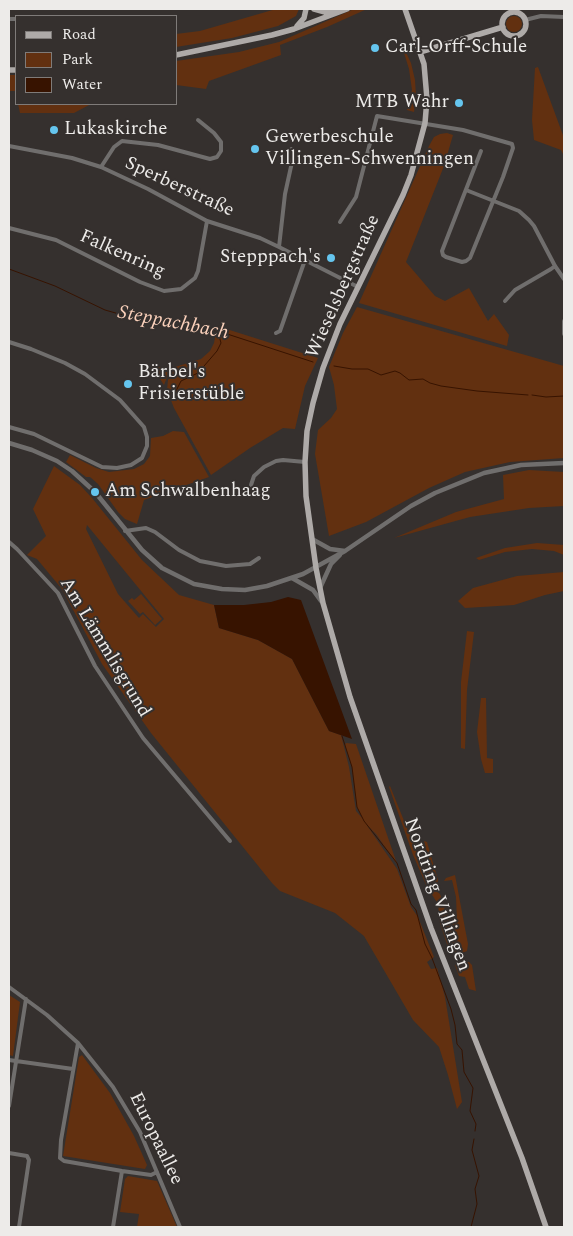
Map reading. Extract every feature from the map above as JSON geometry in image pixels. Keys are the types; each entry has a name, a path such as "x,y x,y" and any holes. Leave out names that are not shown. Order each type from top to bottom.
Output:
{"main road":[{"path":"294,29 302,21 306,9"},
{"path":"314,9 325,12 344,10"},
{"name":"Wieselsbergstraße","path":"316,568 306,496 305,462 307,431 318,386 340,324 409,182 425,123 426,81 420,52 405,9"},
{"path":"178,55 232,45 294,29 344,10"},
{"path":"510,11 521,14 526,20 525,29 518,36 507,33 502,26 505,16 510,11"},
{"path":"420,52 502,26"},
{"name":"Nordring Villingen","path":"316,568 323,604 350,697 415,884 522,1158 546,1227"}],"street":[{"path":"526,20 541,16 564,17"},
{"path":"340,222 356,197 377,116 463,130 512,144 513,148 472,259 462,262 446,258 442,251 481,151"},
{"path":"101,167 114,147 122,141 158,145 210,159 217,158 221,151 221,142 198,120"},
{"name":"Sperberstraße","path":"9,146 72,158 101,167 146,188 207,221 256,237 358,286"},
{"path":"279,247 286,189 294,153 291,150"},
{"path":"466,190 519,211 529,220 564,279"},
{"name":"Falkenring","path":"9,228 58,240 139,282 164,290 182,289 195,278 207,221"},
{"path":"276,333 280,331 305,260"},
{"path":"505,301 515,290 555,266"},
{"path":"564,321 564,334"},
{"path":"9,342 65,363 85,374 120,400 144,427 147,446 142,458 131,465 116,468 102,467 34,434 9,427"},
{"path":"9,443 32,450 57,461 72,471 95,492 125,531 162,568 194,584 222,589 245,590 267,586 316,568 345,551 411,506 435,492 462,481 484,473 521,465 564,463"},
{"path":"251,485 254,476 264,467 276,461 305,462"},
{"path":"125,531 146,528 156,532 179,550 200,561 226,566 250,564 259,558"},
{"path":"312,539 330,549 345,551"},
{"name":"Am Lämmlisgrund","path":"9,542 58,593 95,666 143,738 230,841"},
{"path":"320,588 331,564 345,551"},
{"path":"292,578 313,590 323,604"},
{"name":"Europaallee","path":"9,988 47,1015 78,1043 119,1095 140,1132 180,1227"},
{"path":"9,1106 26,999"},
{"path":"78,1043 72,1069 60,1158 64,1161 122,1171 151,1175 157,1172"},
{"path":"9,1060 72,1069"},
{"path":"9,1153 27,1156 29,1160 18,1227"},
{"path":"113,1227 122,1171"}],"green space":[{"path":"276,9 299,9 296,16 278,26 232,38 178,47 178,34 200,31"},
{"path":"354,9 367,9 280,45 281,55 209,81 206,89 178,85 178,61 239,52 279,42"},
{"path":"514,16 520,18 522,24 520,30 514,32 508,30 506,24 508,18"},
{"path":"400,40 411,63 415,80 414,112 407,110 412,90 409,69"},
{"path":"538,67 564,138 564,156 561,150 534,140 532,120 535,68"},
{"path":"9,75 15,75 15,91 9,91"},
{"path":"18,105 89,105 74,113 20,113"},
{"path":"447,133 453,135 444,166 406,262 435,296 445,301 469,288 488,321 494,314 509,335 507,346 359,303 429,146 434,137"},
{"path":"357,307 564,366 564,458 510,462 465,472 429,488 366,522 329,536 315,454 318,430 331,418 337,409 334,385 329,367 343,333"},
{"path":"217,326 318,358 305,386 295,429 283,428 211,475 174,408 167,390 168,380 175,367 201,359 210,351 214,343"},
{"path":"151,365 164,368 171,367 164,385"},
{"path":"173,431 184,432 209,477 144,500 137,524 125,519 118,512 98,484 90,477 86,477 66,462 70,455 96,468 109,472 134,469 144,464 150,456 151,438 163,436"},
{"path":"54,466 80,485 142,560 179,595 214,605 219,628 258,640 292,659 329,731 341,735 349,767 356,811 363,819 357,807 352,767 345,745 346,743 356,744 397,864 376,834 366,824 397,869 411,907 418,917 434,957 427,962 431,969 437,968 445,997 462,1102 457,1109 439,1047 413,1020 364,936 335,913 280,891 272,883 151,733 102,664 62,589 37,559 27,555 46,536 33,509","holes":["87,525 164,619 156,627 143,614 139,618 118,594 86,529"]},
{"path":"529,470 564,472 564,506 529,508 470,517 394,538 456,512 504,499 503,475"},
{"path":"537,543 564,545 564,555 554,551 532,549 505,552 479,560 476,558 505,548"},
{"path":"564,572 564,591 514,605 465,608 458,601 473,588 517,576"},
{"path":"141,594 162,619 155,625 143,612 140,614 128,601 132,598 134,600"},
{"path":"467,631 474,632 467,690 465,749 461,748 461,682"},
{"path":"481,698 486,698 487,758 493,759 493,773 485,773 481,759 477,732"},
{"path":"390,786 427,874 430,865 424,841 427,842 438,880 437,884 429,880 429,884 440,894 451,924 457,922 456,897 452,880 444,881 446,878 455,875 468,944 467,951 460,954 450,953 440,923 438,904 427,887 413,855"},
{"path":"469,962 472,965 476,991 469,989 465,977 459,976 455,965"},
{"path":"9,995 20,1002 13,1056 9,1055"},
{"path":"82,1055 110,1093 134,1136 147,1165 145,1169 63,1156 79,1057"},
{"path":"128,1176 157,1181 177,1227 137,1227 139,1214 120,1212 125,1179"}],"water":[{"path":"288,597 301,600 352,739 329,731 292,659 258,640 219,628 214,605 244,605 271,602"}],"waterway":[{"name":"Steppachbach","path":"9,269 55,286 105,310 158,325 218,331 313,362"},
{"path":"175,393 181,381 198,373 217,351 221,343 218,332"},
{"name":"Steppachbach","path":"334,366 368,369 381,375 395,371 409,380 423,379 441,386 528,395"},
{"name":"Steppachbach","path":"532,395 546,397 564,396"},
{"path":"342,736 352,767 357,807 364,821 397,863 411,904 416,910 425,944 451,1009 457,1044 462,1050 464,1072 473,1088 470,1111 476,1124 475,1131"},
{"path":"471,1227 477,1204 475,1189 479,1176 472,1150 474,1139"}],"place":[{"name":"Carl-Orff-Schule","path":"375,48"},
{"name":"MTB Wahr","path":"459,103"},
{"name":"Lukaskirche","path":"54,130"},
{"name":"Gewerbeschule Villingen-Schwenningen","path":"255,149"},
{"name":"Stepppach's","path":"331,258"},
{"name":"Bärbel's Frisierstüble","path":"128,384"},
{"name":"Am Schwalbenhaag","path":"95,492"}]}
